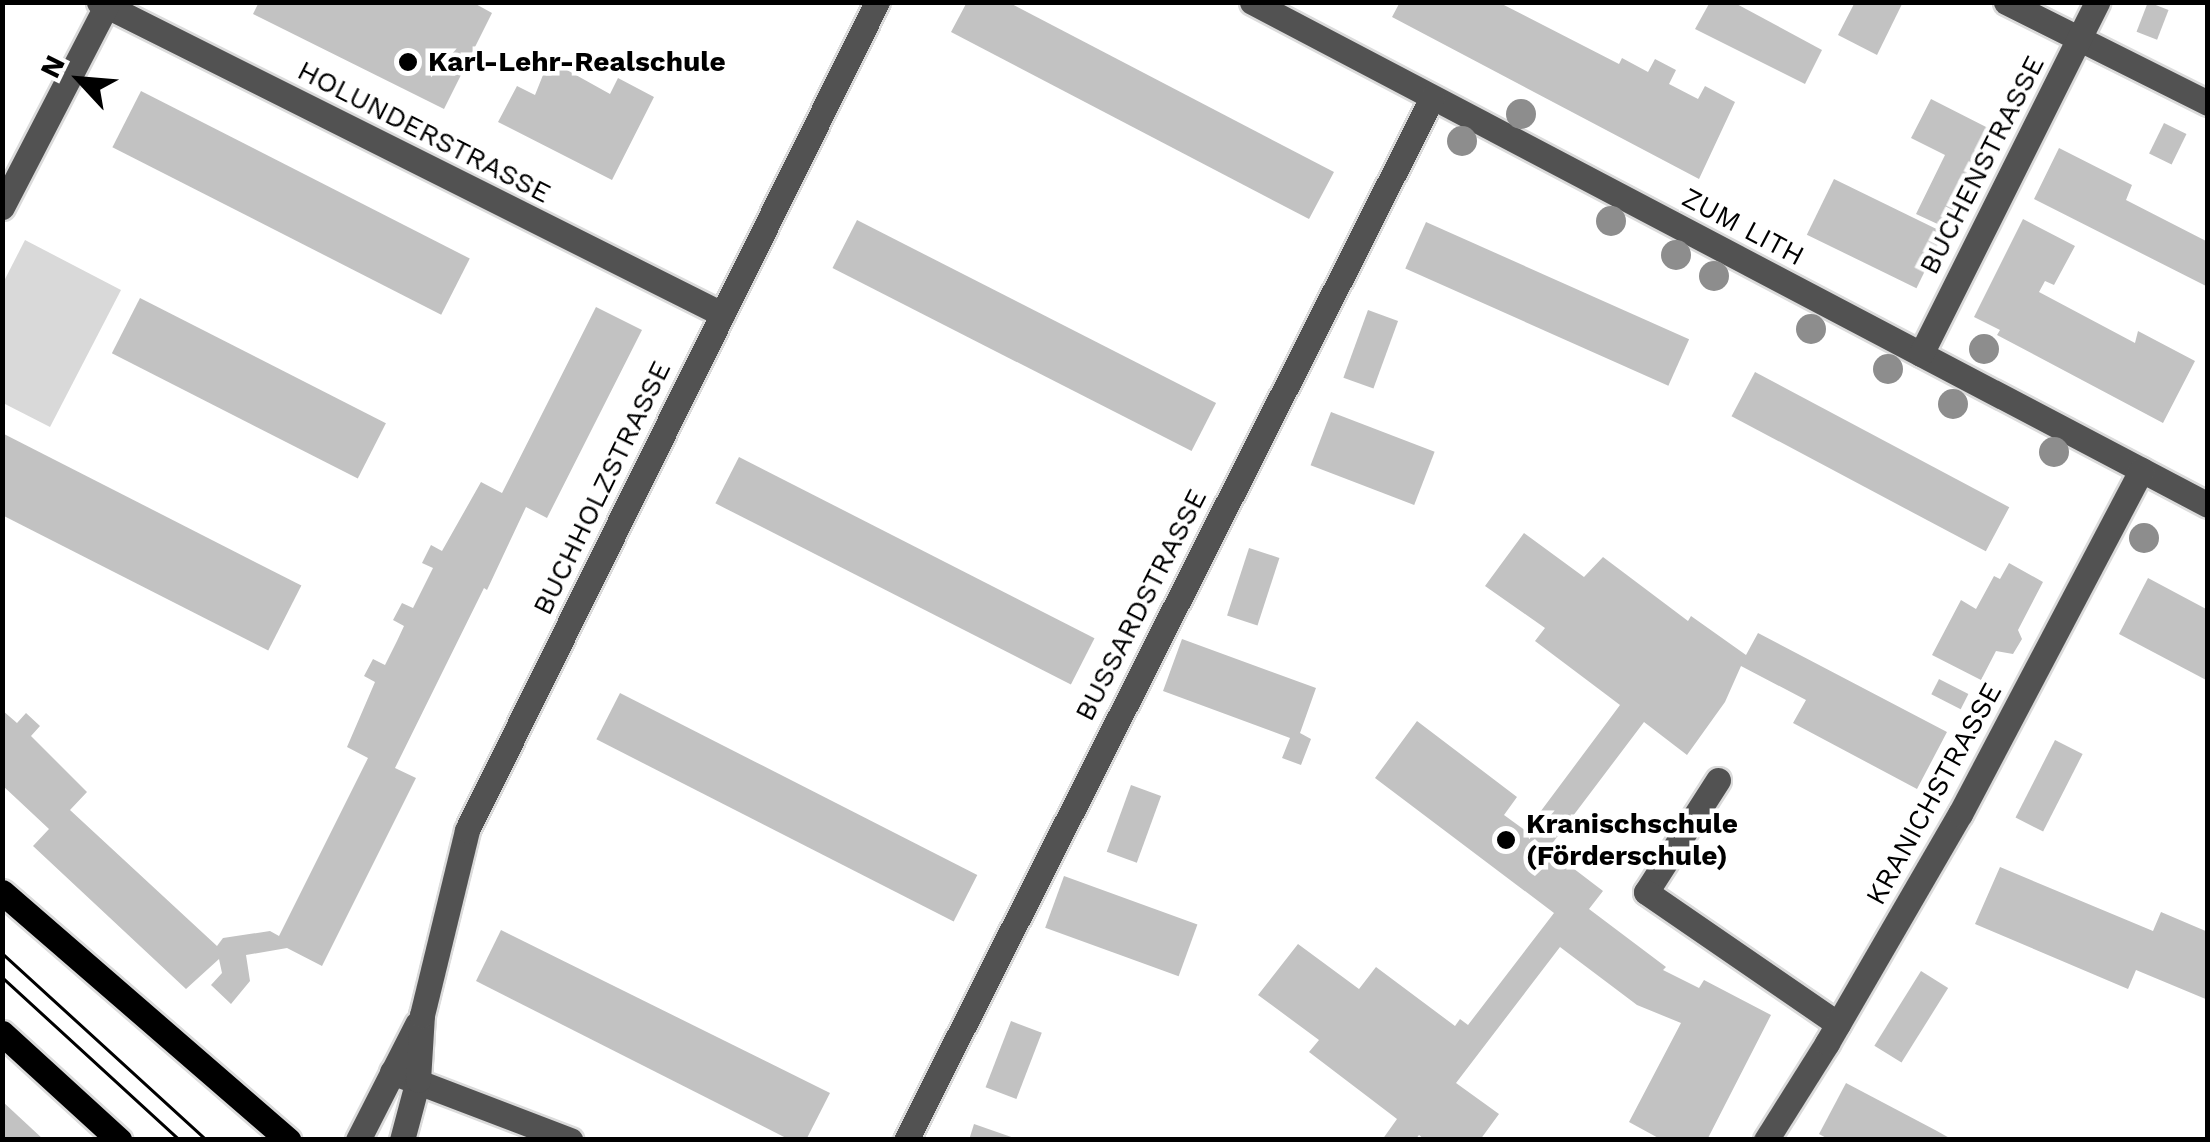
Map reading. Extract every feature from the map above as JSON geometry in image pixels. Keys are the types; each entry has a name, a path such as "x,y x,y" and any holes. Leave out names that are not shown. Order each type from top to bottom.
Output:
{"main road":[{"path":"2,892 288,1140"},
{"path":"2,1033 119,1140"}],"street":[{"name":"BUCHHOLZSTRASSE","path":"402,1140 418,1080 422,1015 467,830 877,2"},
{"name":"ZUM LITH","path":"1252,2 2208,505"},
{"path":"2006,2 2208,103"},
{"name":"BUCHENSTRASSE","path":"1921,354 2097,2"},
{"name":"HOLUNDERSTRASSE","path":"102,4 722,314"},
{"path":"2,207 102,4"},
{"name":"BUSSARDSTRASSE","path":"906,1140 1432,98"},
{"name":"KRANICHSTRASSE","path":"1766,1140 1960,814 2141,470"},
{"path":"1718,780 1646,892 1838,1024"},
{"name":"BUCHHOLZSTRASSE","path":"358,1140 422,1015"},
{"path":"392,1072 570,1140"}],"shaded area":[{"path":"25,240 121,290 50,427 3,403 3,283"}],"building":[{"name":"Karl-Lehr-Realschule","path":"259,2 472,2 492,13 444,109 253,14"},
{"path":"967,2 1008,2 1334,172 1309,219 951,32"},
{"path":"1400,2 1498,2 1619,64 1622,58 1648,72 1655,59 1676,70 1669,84 1698,99 1705,86 1735,102 1699,179 1392,17"},
{"path":"1710,2 1733,2 1822,50 1805,84 1695,29"},
{"path":"1855,2 1903,2 1877,55 1838,35"},
{"path":"2148,2 2169,10 2157,40 2137,32"},
{"path":"549,60 610,94 618,78 654,97 612,180 498,122 517,86 535,95"},
{"path":"141,91 470,259 441,315 112,147"},
{"path":"1931,99 1994,131 1944,227 1916,214 1945,155 1911,138"},
{"path":"2164,123 2186,134 2172,165 2149,154"},
{"path":"2059,148 2132,185 2126,200 2208,242 2208,287 2034,199"},
{"path":"1834,179 1944,232 1916,288 1807,235"},
{"path":"2023,219 2075,246 2054,285 2045,281 2039,292 2135,343 2138,331 2195,361 2163,423 1997,335 2000,330 1974,317"},
{"path":"857,220 1216,403 1192,451 832,268"},
{"path":"1426,222 1689,339 1668,386 1405,269"},
{"path":"140,298 386,423 358,479 112,353"},
{"path":"596,307 642,330 547,518 526,507 487,590 484,588 395,768 416,778 322,966 287,948 246,955 250,981 231,1004 211,985 222,973 219,959 186,989 33,846 49,829 2,785 2,710 17,723 26,713 40,726 31,736 87,792 70,810 217,946 223,938 270,931 279,936 368,758 347,747 375,682 364,676 373,659 385,665 404,626 393,620 402,603 413,608 433,568 422,563 431,545 442,551 481,482 502,493"},
{"path":"1368,310 1398,321 1373,389 1343,378"},
{"path":"1755,372 2009,507 1986,551 1732,416"},
{"path":"1331,412 1435,452 1414,505 1311,465"},
{"path":"2,433 301,586 268,651 2,515"},
{"path":"739,457 1095,638 1071,684 715,503"},
{"name":"Kranischschule (Förderschule)","path":"1524,533 1584,577 1603,557 1688,621 1691,616 1746,655 1758,633 1947,732 1917,789 1793,723 1806,700 1741,666 1725,702 1687,755 1644,722 1548,849 1603,891 1589,909 1666,967 1663,970 1699,988 1704,980 1771,1015 1707,1140 1662,1140 1629,1122 1681,1023 1637,1005 1560,947 1456,1083 1499,1114 1480,1140 1425,1140 1419,1135 1415,1140 1382,1140 1397,1119 1309,1052 1319,1040 1258,995 1298,944 1359,989 1376,967 1455,1026 1460,1019 1468,1025 1554,913 1375,778 1417,721 1517,797 1504,815 1526,831 1620,705 1535,641 1545,628 1485,586"},
{"path":"1249,548 1279,558 1257,625 1227,616"},
{"path":"2009,563 2043,582 2018,630 2022,639 2013,654 1996,651 1981,680 1932,655 1961,600 1976,609 1994,576 2000,579"},
{"path":"2148,578 2208,610 2208,681 2119,634"},
{"path":"1182,639 1316,688 1300,733 1311,739 1301,765 1282,758 1290,738 1163,691"},
{"path":"1939,679 1968,694 1961,709 1931,694"},
{"path":"620,693 977,875 954,921 596,739"},
{"path":"2055,740 2083,754 2043,832 2016,818"},
{"path":"1131,785 1161,796 1137,863 1107,852"},
{"path":"2000,867 2153,931 2161,912 2208,932 2208,1000 2136,970 2128,989 1975,924"},
{"path":"1064,876 1197,925 1179,976 1045,928"},
{"path":"501,930 830,1093 806,1140 790,1140 476,981"},
{"path":"1921,971 1948,988 1902,1063 1874,1046"},
{"path":"1011,1021 1042,1033 1016,1099 986,1087"},
{"path":"1846,1083 1953,1140 1830,1140 1819,1134"},
{"path":"2,1101 44,1140 2,1140"},
{"path":"974,1124 1017,1139 1017,1140 969,1140"}],"tram line":[{"path":"2,953 207,1140"},
{"path":"2,977 180,1140"}],"place":[{"name":"Karl-Lehr-Realschule","path":"408,62"},
{"name":"Kranischschule (Förderschule)","path":"1506,840"}]}
